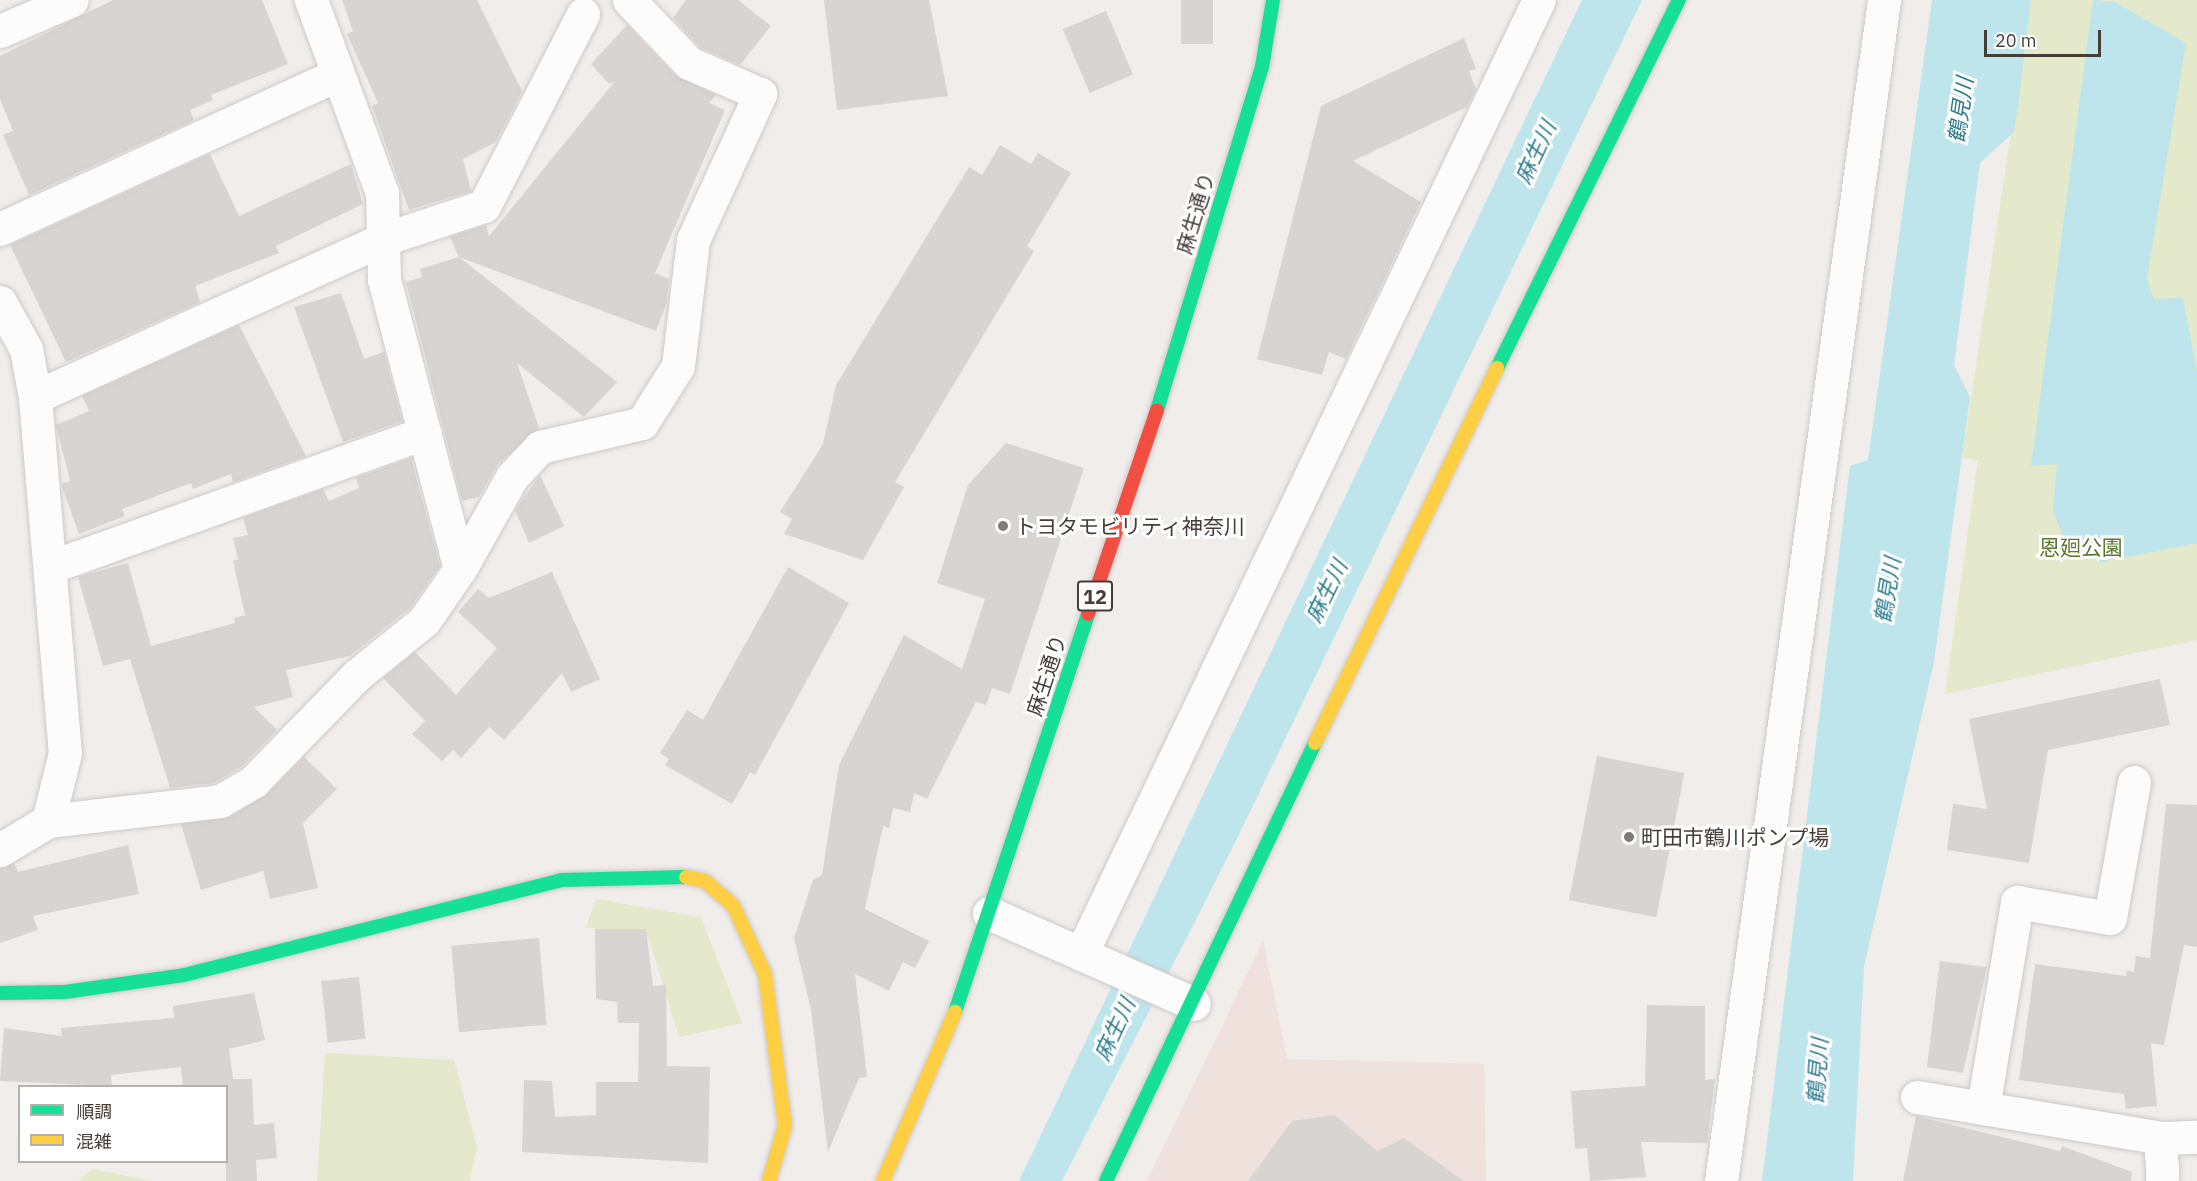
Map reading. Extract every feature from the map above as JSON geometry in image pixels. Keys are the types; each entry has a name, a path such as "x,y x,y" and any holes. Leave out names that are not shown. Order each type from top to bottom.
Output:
{"street":[{"path":"0,32 72,0"},
{"path":"311,0 382,193 381,240 384,279 460,569"},
{"path":"0,850 48,821 220,801 254,781 357,675 424,621 460,569 512,477 540,447 642,423 678,366 693,240 760,94 689,63 629,0"},
{"name":"麻生通り","path":"883,1181 956,1009 1158,405 1262,67 1273,0"},
{"path":"1094,960 1539,0"},
{"path":"1106,1181 1182,999 1679,0"},
{"path":"1721,1181 1884,0"},
{"path":"35,397 381,240 484,206 583,14"},
{"path":"0,229 337,75"},
{"path":"0,302 26,349 35,397 66,753 48,821"},
{"path":"50,567 425,433"},
{"path":"1983,1108 2017,902 2110,918 2134,782"},
{"path":"0,993 65,992 184,975 561,879 672,874 705,882 734,905 765,974 785,1126 769,1181"},
{"path":"989,913 1182,999"},
{"path":"1917,1097 2161,1138 2197,1137"},
{"path":"2161,1138 2162,1181"}],"shaded area":[{"path":"1263,941 1287,1059 1484,1064 1486,1181 1147,1181"}],"green space":[{"name":"恩廻公園","path":"2031,0 2197,0 2197,640 1945,694 1978,460 1962,458"},
{"path":"596,899 701,917 742,1023 679,1037 649,939 586,927"},
{"path":"325,1053 454,1060 477,1147 470,1181 317,1181"},
{"path":"91,1169 153,1181 79,1181"}],"water":[{"name":"麻生川","path":"1582,0 1642,0 1230,853 1062,1181 1019,1181"},
{"name":"鶴見川","path":"1932,0 2031,0 2019,99 2014,132 1980,163 1954,365 1970,397 1934,662 1864,966 1853,1181 1762,1181 1850,466 1868,460"},
{"path":"2093,0 2115,2 2186,43 2147,279 2154,299 2183,298 2197,372 2197,543 2103,562 2073,553 2064,539 2053,511 2057,464 2031,466"}],"building":[{"path":"113,0 262,0 288,64 211,95 213,100 190,110 194,120 29,195 3,135 13,131 0,99 0,56"},
{"path":"342,0 477,0 522,91 496,142 463,159 471,191 409,210 372,106 378,103 347,34 353,31"},
{"path":"686,0 738,0 771,26 740,65 700,47 673,18"},
{"path":"824,0 929,0 948,96 837,110"},
{"path":"1181,0 1213,0 1213,44 1181,44"},
{"path":"1106,11 1133,75 1090,93 1063,29"},
{"path":"627,25 676,76 716,95 709,103 725,110 655,273 669,279 667,302 656,331 459,257 450,237 486,225 489,236 615,81 609,84 591,64"},
{"path":"1464,38 1476,69 1469,71 1476,89 1467,107 1353,161 1421,202 1346,359 1329,352 1322,375 1257,359 1321,106"},
{"path":"1000,145 1031,164 1038,153 1071,173 1027,246 1034,251 895,482 904,487 863,560 784,534 792,519 780,512 823,444 836,385 969,167 982,175"},
{"path":"210,154 239,216 351,164 363,204 276,246 279,253 195,286 200,302 66,362 10,245"},
{"path":"459,257 617,382 584,417 517,363 539,428 498,464 479,497 462,501 406,282 422,277 420,269"},
{"path":"341,293 364,359 384,352 402,421 343,442 294,307"},
{"path":"239,325 306,456 233,482 231,474 193,489 191,483 122,509 125,516 79,534 61,484 70,481 56,425 89,411 82,396"},
{"path":"1006,443 1084,468 1010,694 992,688 986,705 976,702 927,799 914,793 910,812 893,808 889,828 883,826 865,909 929,941 915,968 903,962 889,991 855,974 867,1077 859,1078 828,1152 811,1010 794,938 813,880 822,875 839,765 904,635 962,669 985,599 937,583 968,485"},
{"path":"411,458 440,566 410,608 350,656 286,670 293,697 254,707 277,730 242,766 214,783 170,788 130,659 103,666 78,577 128,563 151,646 235,623 234,618 245,615 233,561 238,559 233,538 248,535 243,518 323,489 329,501 359,488 356,478"},
{"path":"540,475 564,526 529,543 515,510"},
{"path":"788,567 849,603 755,775 750,772 732,804 665,765 669,759 660,753 687,710 703,720"},
{"path":"552,572 600,679 571,692 562,673 504,740 489,727 461,758 453,750 442,761 412,734 425,721 383,678 415,652 456,695 497,648 458,612 478,589 489,598"},
{"path":"2160,679 2170,725 2048,750 2029,863 1947,850 1953,804 1987,809 1969,719"},
{"name":"町田市鶴川ポンプ場","path":"1597,756 1684,773 1656,917 1569,900"},
{"path":"304,757 337,789 303,823 318,888 270,899 263,871 201,890 181,824 230,817 267,794"},
{"path":"2166,804 2197,805 2197,947 2184,945 2164,1045 2151,1043 2157,1106 2126,1109 2124,1094 2019,1080 2035,964 2126,976 2127,970 2134,972 2136,956 2150,958"},
{"path":"128,845 139,894 33,916 38,930 0,943 0,869 14,863 18,872"},
{"path":"595,929 646,929 653,986 666,985 667,1066 710,1067 708,1163 522,1152 524,1080 552,1081 555,1117 596,1115 596,1082 638,1082 639,1023 618,1023 617,1002 596,999"},
{"path":"539,938 547,1025 459,1032 451,946"},
{"path":"1940,961 1987,967 1963,1073 1927,1067"},
{"path":"359,977 365,1039 328,1043 321,981"},
{"path":"254,993 265,1040 229,1049 233,1079 252,1079 254,1125 274,1123 277,1158 256,1160 257,1181 226,1181 228,1085 183,1085 181,1067 111,1075 112,1085 0,1081 4,1028 62,1036 61,1028 174,1018 173,1006"},
{"path":"1647,1005 1705,1006 1705,1080 1715,1079 1707,1143 1641,1142 1646,1177 1590,1181 1587,1148 1575,1149 1571,1091 1645,1086"},
{"path":"1335,1115 1377,1151 1404,1138 1464,1181 1248,1181 1292,1121"},
{"path":"1916,1116 2060,1151 2062,1146 2132,1172 2131,1181 1903,1181"}],"traffic: fast":[{"path":"1157,410 1262,67 1273,0"},
{"path":"1497,368 1679,0"},
{"path":"955,1012 1088,614"},
{"path":"1106,1181 1315,743"},
{"path":"0,993 65,992 184,975 561,880 686,877"}],"traffic: slow":[{"path":"1315,743 1497,368"},
{"path":"686,877 705,881 733,905 765,974 785,1126 769,1181"},
{"path":"883,1181 955,1012"}],"traffic: jam":[{"path":"1088,614 1157,410"}],"place":[{"name":"トヨタモビリティ神奈川","path":"1003,526"},
{"name":"町田市鶴川ポンプ場","path":"1629,837"}]}
